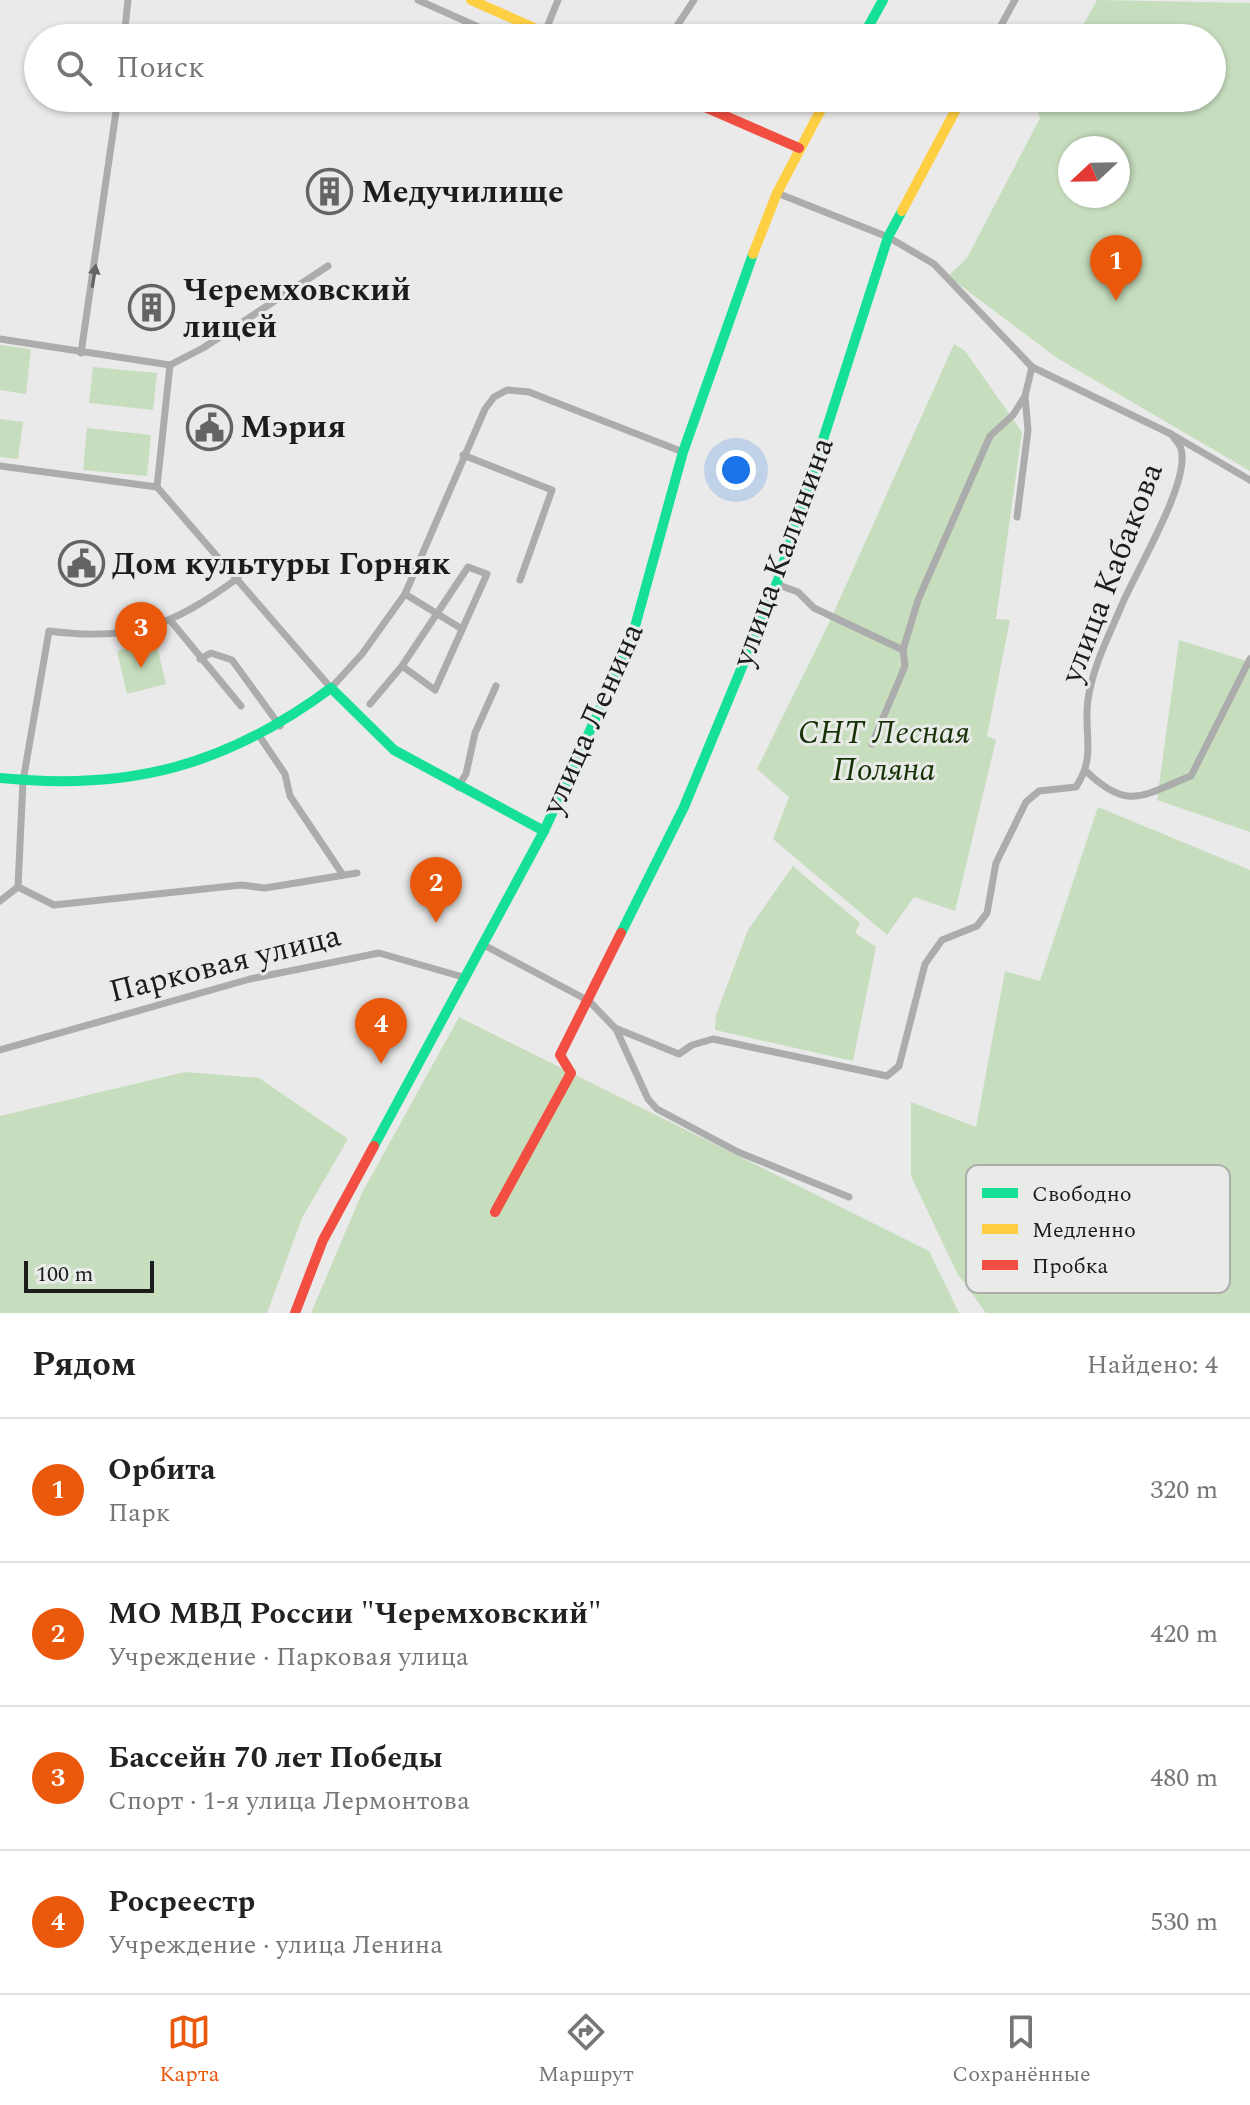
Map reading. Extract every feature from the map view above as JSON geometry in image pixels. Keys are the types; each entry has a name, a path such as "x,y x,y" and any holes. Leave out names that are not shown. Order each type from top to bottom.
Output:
{"main road":[{"path":"471,0 526,24"},
{"path":"870,24 883,0"},
{"path":"716,112 799,148"},
{"name":"улица Ленина","path":"295,1313 323,1240 544,831 631,641 683,452 777,193 819,112"},
{"name":"улица Калинина","path":"495,1212 571,1073 560,1055 684,807 776,584 888,237 955,112"},
{"path":"0,778 71,784 157,775 190,768 280,726 331,688 394,750 544,831"}],"street":[{"path":"125,24 128,0"},
{"path":"418,0 472,24"},
{"path":"548,24 558,0"},
{"path":"678,24 694,0"},
{"path":"1002,24 1015,0"},
{"path":"81,353 116,112"},
{"path":"777,193 888,237 934,264 1032,367 1171,434 1250,480"},
{"path":"0,339 170,365 203,348 328,266"},
{"path":"157,487 170,365"},
{"path":"1017,517 1028,430 1025,396 1032,367"},
{"path":"0,466 157,487 331,688 362,654 405,594 463,455 494,397 507,390 529,392 683,452"},
{"path":"872,744 905,666 903,650 918,600 990,436 1013,415 1025,396"},
{"name":"улица Кабакова","path":"1086,771 1090,752 1085,730 1089,696 1102,653 1134,575 1163,525 1180,469 1182,450 1171,434"},
{"path":"463,455 552,490 520,580"},
{"path":"370,704 402,666 468,567 487,574 435,690 402,666"},
{"path":"0,901 18,887 23,781 49,631 95,637 125,634 170,620 238,578"},
{"path":"776,584 798,592 814,608 903,650"},
{"path":"405,594 462,629"},
{"path":"170,620 241,706"},
{"path":"200,659 211,653 232,660 280,726"},
{"path":"615,1028 679,1054 692,1045 713,1039 887,1076 899,1066 925,964 942,940 977,926 987,913 996,863 1026,802 1039,791 1076,787 1086,771 1108,792 1134,798 1191,776 1250,659"},
{"path":"458,787 466,774 475,733 496,686"},
{"path":"260,737 285,774 290,796 343,875"},
{"path":"18,887 54,905 241,885 265,888 357,873"},
{"path":"482,944 589,1001 615,1028 648,1099 657,1109 738,1152 849,1197"},
{"name":"Парковая улица","path":"0,1050 250,979 379,953 463,977"}],"green space":[{"path":"1097,0 1250,3 1250,471 1057,358 948,276 967,258 1040,118 1038,112 1226,112 1226,24 1084,24"},
{"name":"СНТ Лесная Поляна","path":"954,344 965,351 1022,432 996,619 1010,620 987,736 996,740 955,911 914,897 887,935 773,839 789,797 757,769 829,623"},
{"path":"0,345 31,349 26,394 0,390"},
{"path":"93,367 157,373 153,410 89,403"},
{"path":"0,419 23,422 18,459 0,457"},
{"path":"87,428 151,435 147,476 83,470"},
{"path":"1179,640 1250,662 1250,832 1157,800"},
{"path":"156,642 166,684 127,694 117,651"},
{"path":"1098,807 1250,870 1250,1313 986,1313 972,1293 1230,1293 1230,1165 966,1165 966,1285 957,1273 911,1176 911,1102 976,1127 1005,971 1040,981"},
{"path":"793,866 860,923 855,933 876,947 853,1061 715,1030 716,1015 748,930"},
{"path":"459,1017 929,1251 959,1313 311,1313 362,1193"},
{"path":"185,1072 259,1078 348,1139 302,1218 267,1313 0,1313 0,1116"}],"traffic: fast":[{"path":"870,24 883,0"},
{"path":"621,933 684,807 778,580 888,237 902,211"},
{"path":"374,1146 544,831 631,641 683,452 753,254"},
{"path":"0,778 92,780 134,776 175,767 253,737 331,688 394,750 544,831"}],"traffic: slow":[{"path":"471,0 525,24"},
{"path":"753,254 777,193 820,112"},
{"path":"902,211 955,112"}],"traffic: jam":[{"path":"716,112 799,148"},
{"path":"495,1212 571,1073 560,1055 621,933"},
{"path":"295,1313 323,1240 374,1146"}],"place":[{"name":"Медучилище","path":"330,192"},
{"name":"Орбита","path":"1116,301"},
{"name":"Черемховский лицей","path":"152,308"},
{"name":"Мэрия","path":"209,427"},
{"name":"Дом культуры Горняк","path":"81,564"},
{"name":"Бассейн 70 лет Победы","path":"141,668"},
{"name":"МО МВД России \"Черемховский\"","path":"436,923"},
{"name":"Росреестр","path":"381,1064"}]}
